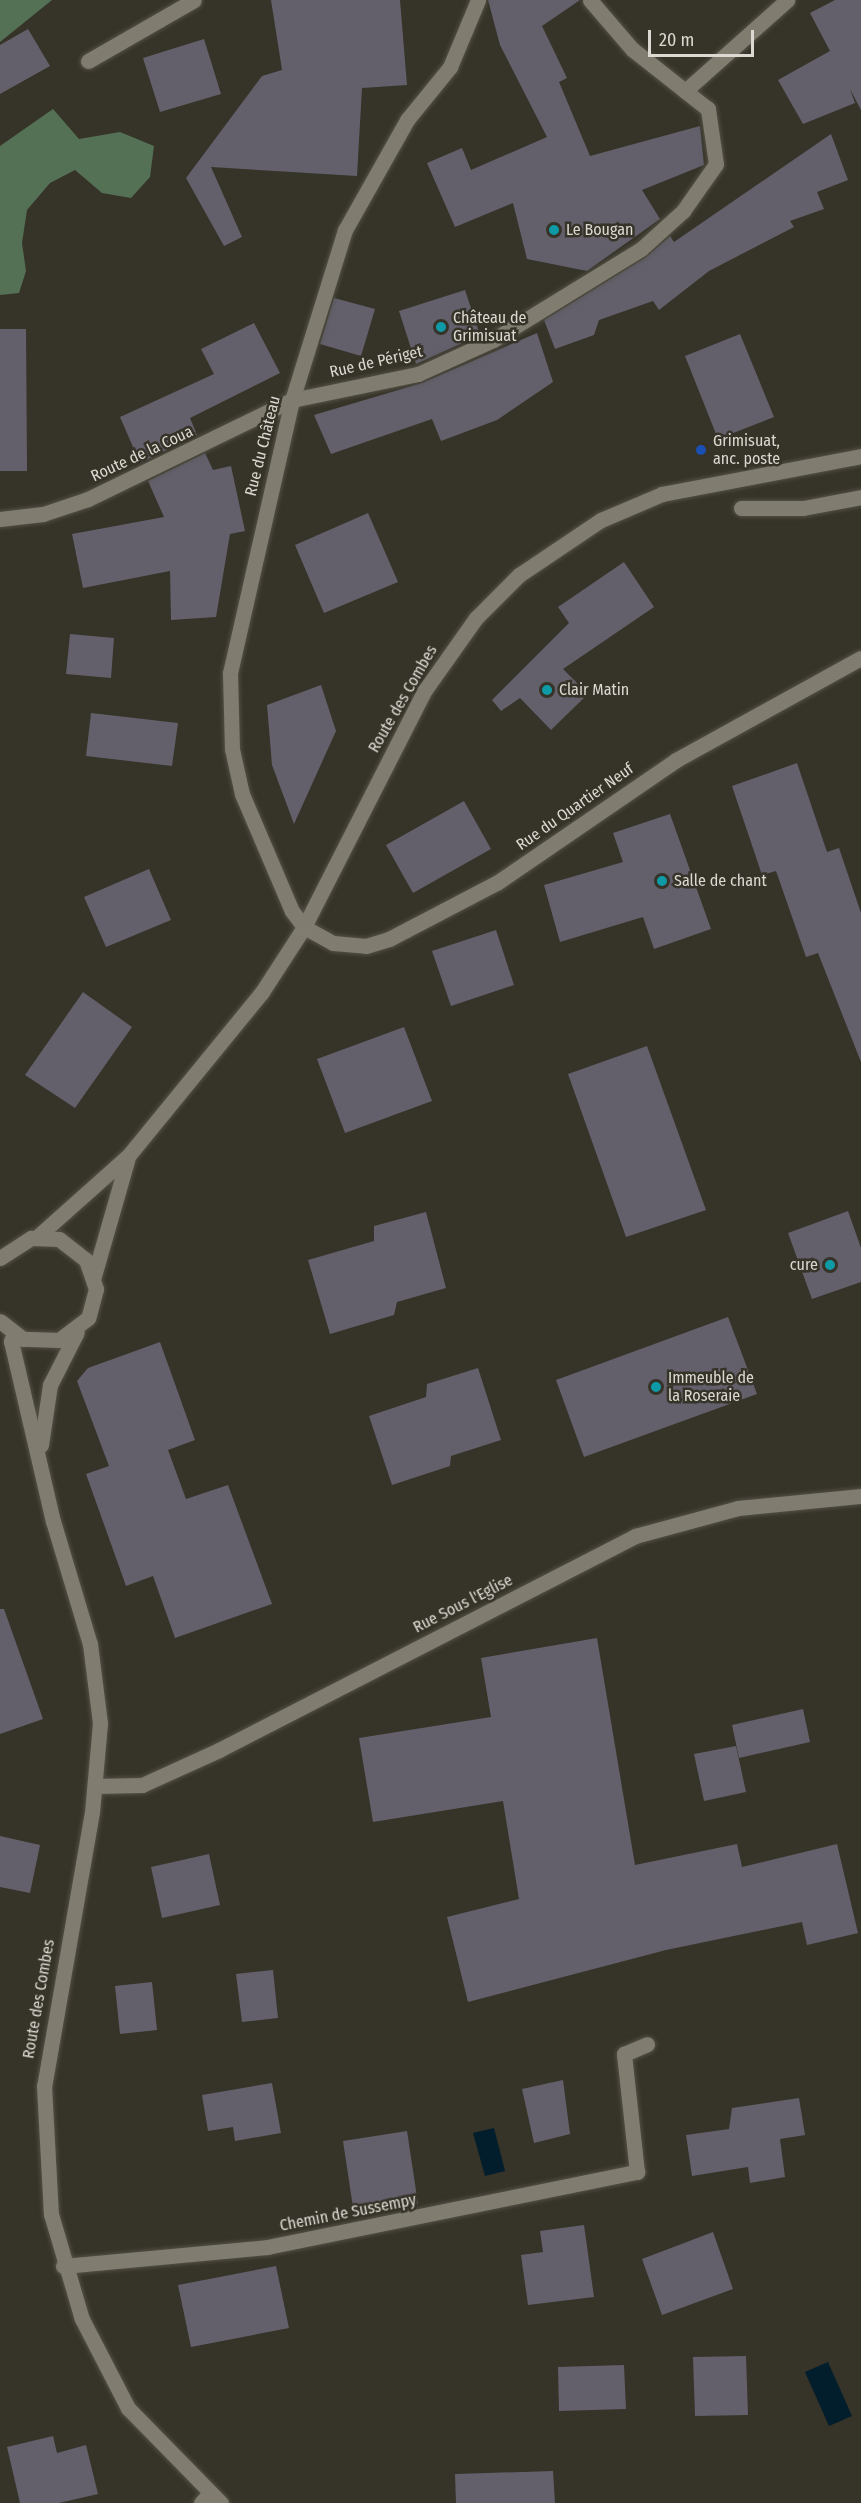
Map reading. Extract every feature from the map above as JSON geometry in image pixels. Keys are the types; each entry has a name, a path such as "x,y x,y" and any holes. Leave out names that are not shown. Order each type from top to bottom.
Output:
{"street":[{"path":"88,61 194,0"},
{"name":"Rue du Château","path":"303,927 254,824 232,749 231,673 292,400 345,230 406,120 450,66 478,0"},
{"name":"Rue de Périget","path":"292,400 418,374 493,340 641,249 683,212 716,164 708,109 632,49 590,0"},
{"path":"685,91 787,0"},
{"name":"Route de la Coua","path":"0,519 43,514 88,499 292,400"},
{"name":"Route des Combes","path":"0,1258 16,1244 37,1237 129,1155 262,992 303,927 425,690 476,618 519,575 602,520 662,494 861,456"},
{"path":"741,508 802,508 861,497"},
{"name":"Rue du Quartier Neuf","path":"303,927 333,943 366,946 439,915 498,882 676,760 861,658"},
{"name":"Route des Combes","path":"40,1457 50,1385 93,1306 94,1276 106,1220 129,1155"},
{"path":"37,1237 68,1243 94,1276"},
{"path":"0,1321 8,1340 47,1343 80,1327"},
{"name":"Route des Combes","path":"8,1340 94,1665 100,1723 95,1786 44,2086 44,2163 63,2266 82,2319 128,2408 211,2500"},
{"name":"Rue Sous l'Eglise","path":"95,1786 142,1785 219,1750 635,1536 738,1508 861,1496"},
{"name":"Chemin de Sussempy","path":"63,2266 267,2247 637,2172 624,2054 647,2044"}],"green space":[{"path":"0,0 52,0 0,42"},
{"path":"53,109 79,139 120,132 154,146 150,177 131,198 102,193 75,170 50,183 27,210 22,243 26,271 19,293 0,295 0,146"}],"water":[{"path":"494,2128 505,2171 485,2176 473,2133"},
{"path":"828,2362 852,2416 829,2426 805,2372"}],"building":[{"path":"271,0 400,0 407,85 362,88 357,176 211,167 242,237 224,246 186,178 262,76 282,70"},
{"path":"488,0 580,0 542,26 567,78 559,82 590,156 700,126 704,165 642,190 660,219 587,271 527,259 513,203 455,227 427,163 462,148 471,170 547,137 500,45"},
{"path":"835,0 861,0 861,110 850,89 855,103 803,124 778,80 830,51 810,13"},
{"path":"28,29 50,66 0,94 0,45"},
{"path":"204,39 221,94 160,112 143,58"},
{"path":"831,134 848,180 817,192 824,209 790,221 794,227 709,271 659,310 653,301 599,320 594,335 555,349 544,320 646,257 670,236 674,242"},
{"name":"Château de Grimisuat","path":"465,290 480,335 416,364 399,311"},
{"path":"334,298 375,309 361,356 320,344"},
{"path":"254,323 280,373 190,418 197,435 140,463 120,417 214,374 201,349"},
{"path":"0,329 26,329 27,471 0,471"},
{"path":"537,333 553,382 497,420 441,441 432,419 331,454 314,415 422,383"},
{"path":"740,334 774,417 718,439 685,356"},
{"path":"205,453 213,470 231,466 245,531 230,534 216,617 171,620 170,571 83,588 72,534 164,517 148,481"},
{"path":"368,513 398,582 324,613 295,545"},
{"path":"624,562 654,607 563,669 588,694 551,730 520,698 501,711 492,700 569,623 558,607"},
{"path":"70,634 114,638 111,678 66,674"},
{"path":"321,685 336,731 294,824 272,765 267,705"},
{"path":"91,713 178,723 172,766 86,756"},
{"path":"797,763 827,852 839,848 861,913 861,1062 818,953 806,957 776,871 762,875 732,786"},
{"path":"464,801 491,849 413,893 386,845"},
{"path":"670,814 711,929 654,949 643,917 560,942 544,885 623,862 613,833"},
{"path":"149,869 171,920 106,947 84,897"},
{"path":"496,930 514,985 451,1006 432,951"},
{"path":"83,992 132,1027 75,1108 25,1075"},
{"path":"404,1027 432,1101 345,1133 317,1059"},
{"path":"647,1046 706,1210 626,1237 568,1074"},
{"name":"cure","path":"848,1211 861,1248 861,1282 812,1299 788,1233"},
{"path":"426,1212 446,1288 397,1302 394,1315 330,1334 308,1260 374,1241 374,1226"},
{"name":"Immeuble de la Roseraie","path":"728,1317 757,1394 584,1457 556,1380"},
{"path":"160,1342 195,1440 168,1450 186,1499 228,1485 272,1604 175,1638 153,1576 126,1586 86,1474 109,1466 77,1381 88,1368"},
{"path":"478,1368 501,1440 451,1456 450,1466 392,1485 369,1416 426,1397 427,1384"},
{"path":"0,1609 4,1609 43,1719 0,1734"},
{"path":"597,1638 635,1865 737,1844 742,1867 837,1844 858,1933 807,1945 802,1922 666,1950 468,2002 447,1917 519,1899 503,1801 373,1822 359,1738 491,1717 481,1658"},
{"path":"803,1709 810,1742 739,1758 732,1725"},
{"path":"736,1746 746,1792 704,1801 694,1754"},
{"path":"0,1836 40,1845 30,1893 0,1887"},
{"path":"209,1854 220,1905 162,1918 151,1867"},
{"path":"273,1970 278,2018 242,2022 236,1974"},
{"path":"152,1982 157,2030 120,2034 115,1986"},
{"path":"563,2080 570,2134 534,2143 522,2089"},
{"path":"272,2083 281,2133 235,2141 233,2127 208,2131 202,2095"},
{"path":"799,2098 805,2135 780,2139 785,2177 750,2183 748,2167 692,2176 686,2135 729,2129 732,2108"},
{"path":"407,2131 418,2204 354,2214 343,2141"},
{"path":"584,2225 594,2297 528,2305 521,2255 543,2252 540,2231"},
{"path":"713,2232 733,2289 662,2315 642,2259"},
{"path":"276,2266 289,2328 191,2347 178,2285"},
{"path":"746,2356 748,2415 695,2416 693,2357"},
{"path":"624,2365 626,2409 559,2411 558,2367"},
{"path":"53,2436 57,2453 86,2445 98,2494 59,2503 20,2503 7,2447"},
{"path":"553,2471 555,2503 456,2503 455,2474"}],"place":[{"name":"Le Bougan","path":"554,230"},
{"name":"Château de Grimisuat","path":"441,327"},
{"name":"Grimisuat, anc. poste","path":"701,450"},
{"name":"Clair Matin","path":"547,690"},
{"name":"Salle de chant","path":"662,881"},
{"name":"cure","path":"830,1265"},
{"name":"Immeuble de la Roseraie","path":"656,1387"}]}
